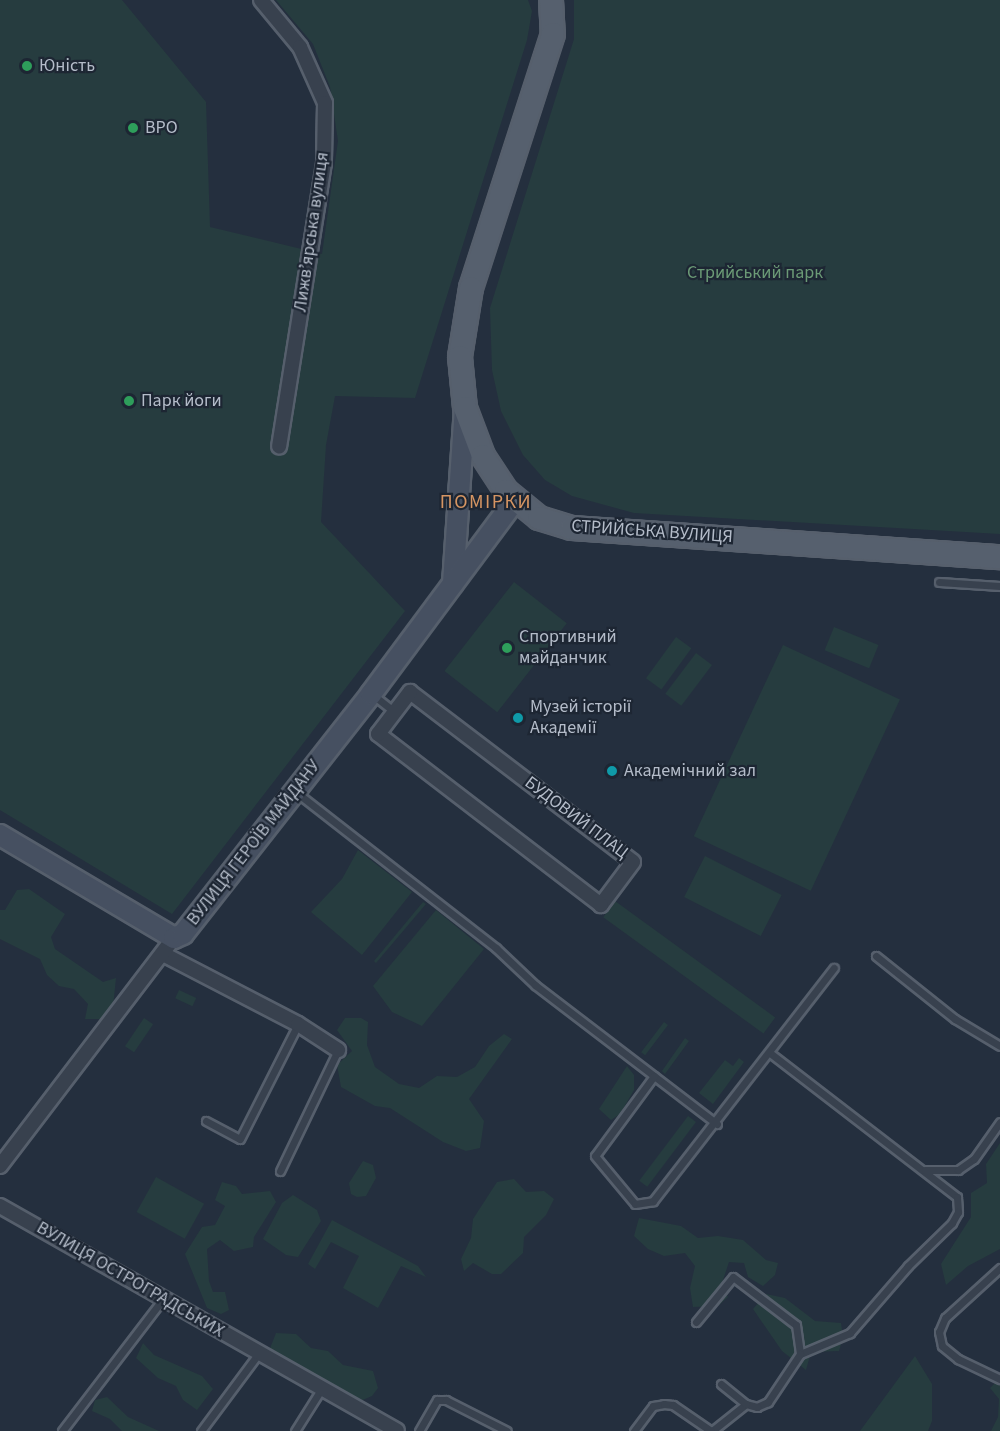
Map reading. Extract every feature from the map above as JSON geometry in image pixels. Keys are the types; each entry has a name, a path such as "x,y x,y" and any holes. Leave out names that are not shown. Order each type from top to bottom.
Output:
{"main road":[{"name":"СТРИЙСЬКА ВУЛИЦЯ","path":"550,0 553,34 471,288 460,357 465,408 483,456 515,500 539,518 572,528 1000,557"},
{"path":"453,583 465,408"},
{"name":"ВУЛИЦЯ ГЕРОЇВ МАЙДАНУ","path":"0,835 168,946 183,934 371,694 515,500"}],"street":[{"name":"Лижвʼярська вулиця","path":"261,0 300,47 325,103 324,163 279,446"},
{"name":"БУДОВИЙ ПЛАЦ","path":"410,692 633,862 601,905 378,734 395,712 410,692"},
{"path":"0,1166 168,946 338,1050"},
{"name":"ВУЛИЦЯ ОСТРОГРАДСЬКИХ","path":"0,1206 163,1299 257,1356 397,1431"}],"lane":[{"path":"939,582 1000,586"},
{"path":"371,694 395,712"},
{"path":"295,791 717,1124"},
{"path":"876,956 955,1019 1000,1046"},
{"path":"654,1076 595,1156 635,1204 653,1201 717,1124 834,968"},
{"path":"206,1121 240,1139 298,1024"},
{"path":"280,1171 338,1050"},
{"path":"721,1384 746,1404 757,1407 768,1402 800,1354 850,1333 908,1266 952,1223 958,1212 957,1197 925,1170 770,1053"},
{"path":"925,1170 958,1170 974,1159 1000,1122"},
{"path":"1000,1268 945,1318 939,1332 942,1346 958,1359 1000,1379"},
{"path":"696,1322 733,1277 796,1325 800,1354"},
{"path":"62,1431 163,1299"},
{"path":"201,1431 257,1356"},
{"path":"295,1431 322,1389"},
{"path":"419,1431 437,1400 446,1400 507,1431"},
{"path":"634,1431 653,1406 674,1405 712,1431 746,1404"}],"green space":[{"path":"0,0 122,0 206,102 210,227 322,254 338,141 330,87 313,44 276,0 528,0 532,11 527,40 415,398 335,396 326,445 321,522 405,611 172,914 0,810"},
{"name":"Стрийський парк","path":"574,0 1000,0 1000,534 634,513 572,496 545,480 523,455 501,411 492,370 490,308 574,39"},
{"name":"Спортивний майданчик","path":"514,582 567,623 497,712 444,671"},
{"path":"834,627 879,645 869,668 825,650"},
{"path":"676,637 691,648 661,689 646,678"},
{"path":"783,645 900,700 811,891 694,836"},
{"path":"696,653 712,665 681,706 665,694"},
{"path":"358,850 412,892 362,955 311,912 342,879"},
{"path":"705,856 782,895 761,936 684,897"},
{"path":"29,889 65,914 51,937 55,949 103,982 116,978 113,1007 101,1019 85,1019 88,1004 74,989 59,986 47,975 40,959 0,939 0,910 5,910 17,890"},
{"path":"615,901 775,1017 763,1034 603,917"},
{"path":"423,902 426,904 376,963 374,961"},
{"path":"436,910 484,949 422,1026 392,1012 373,986"},
{"path":"179,990 196,998 192,1006 175,998"},
{"path":"144,1018 153,1024 134,1052 125,1046"},
{"path":"345,1018 361,1018 368,1022 367,1045 375,1067 399,1084 419,1088 437,1076 457,1077 475,1067 489,1046 504,1034 512,1039 469,1099 484,1121 480,1148 466,1151 443,1142 390,1108 375,1106 341,1087 337,1065 352,1051 337,1030"},
{"path":"664,1022 668,1025 645,1055 641,1052"},
{"path":"685,1038 689,1041 665,1074 662,1071"},
{"path":"739,1058 744,1062 713,1104 699,1093 725,1060 733,1066"},
{"path":"627,1066 634,1075 634,1090 620,1114 611,1120 599,1109"},
{"path":"688,1116 696,1122 647,1187 639,1181"},
{"path":"1000,1143 1000,1249 968,1266 946,1285 941,1264 971,1217 971,1193 987,1183 986,1164"},
{"path":"363,1161 373,1165 376,1178 366,1196 357,1197 351,1194 349,1183"},
{"path":"156,1177 204,1204 185,1239 137,1212"},
{"path":"514,1179 526,1192 544,1191 554,1199 546,1215 524,1237 523,1253 501,1274 492,1274 473,1263 464,1271 461,1259 471,1238 473,1219 497,1182"},
{"path":"222,1182 236,1186 242,1194 270,1191 276,1202 254,1237 253,1247 234,1251 220,1240 207,1249 209,1281 213,1292 225,1292 229,1310 221,1314 207,1308 185,1254 202,1227 215,1225 225,1206 215,1200"},
{"path":"293,1195 317,1210 321,1221 298,1257 286,1255 263,1239 282,1203"},
{"path":"639,1218 681,1226 698,1238 718,1236 743,1240 766,1260 778,1263 775,1275 763,1286 748,1277 744,1263 729,1262 721,1286 728,1297 718,1306 693,1307 690,1288 695,1266 685,1253 664,1256 648,1249 634,1236"},
{"path":"332,1220 418,1266 426,1277 401,1266 378,1308 343,1288 359,1256 331,1242 315,1269 308,1264"},
{"path":"766,1294 785,1298 815,1321 841,1323 843,1337 839,1351 811,1352 806,1370 782,1351 753,1309"},
{"path":"276,1333 296,1334 311,1348 328,1351 343,1365 373,1371 378,1388 372,1396 358,1402 269,1351"},
{"path":"143,1343 154,1355 202,1376 213,1389 197,1410 183,1400 176,1386 158,1378 136,1358"},
{"path":"915,1356 932,1384 932,1421 928,1431 860,1431"},
{"path":"1000,1378 1000,1431 991,1431 998,1417 999,1399 990,1388"},
{"path":"107,1397 128,1417 159,1431 122,1431 110,1419 92,1411 95,1400"}],"place":[{"name":"Юність","path":"27,66"},
{"name":"ВРО","path":"133,128"},
{"name":"Парк йоги","path":"129,401"},
{"name":"Спортивний майданчик","path":"507,648"},
{"name":"Музей історії Академії","path":"518,718"},
{"name":"Академічний зал","path":"612,771"}],"district":[{"name":"ПОМІРКИ","path":"486,502"}]}
